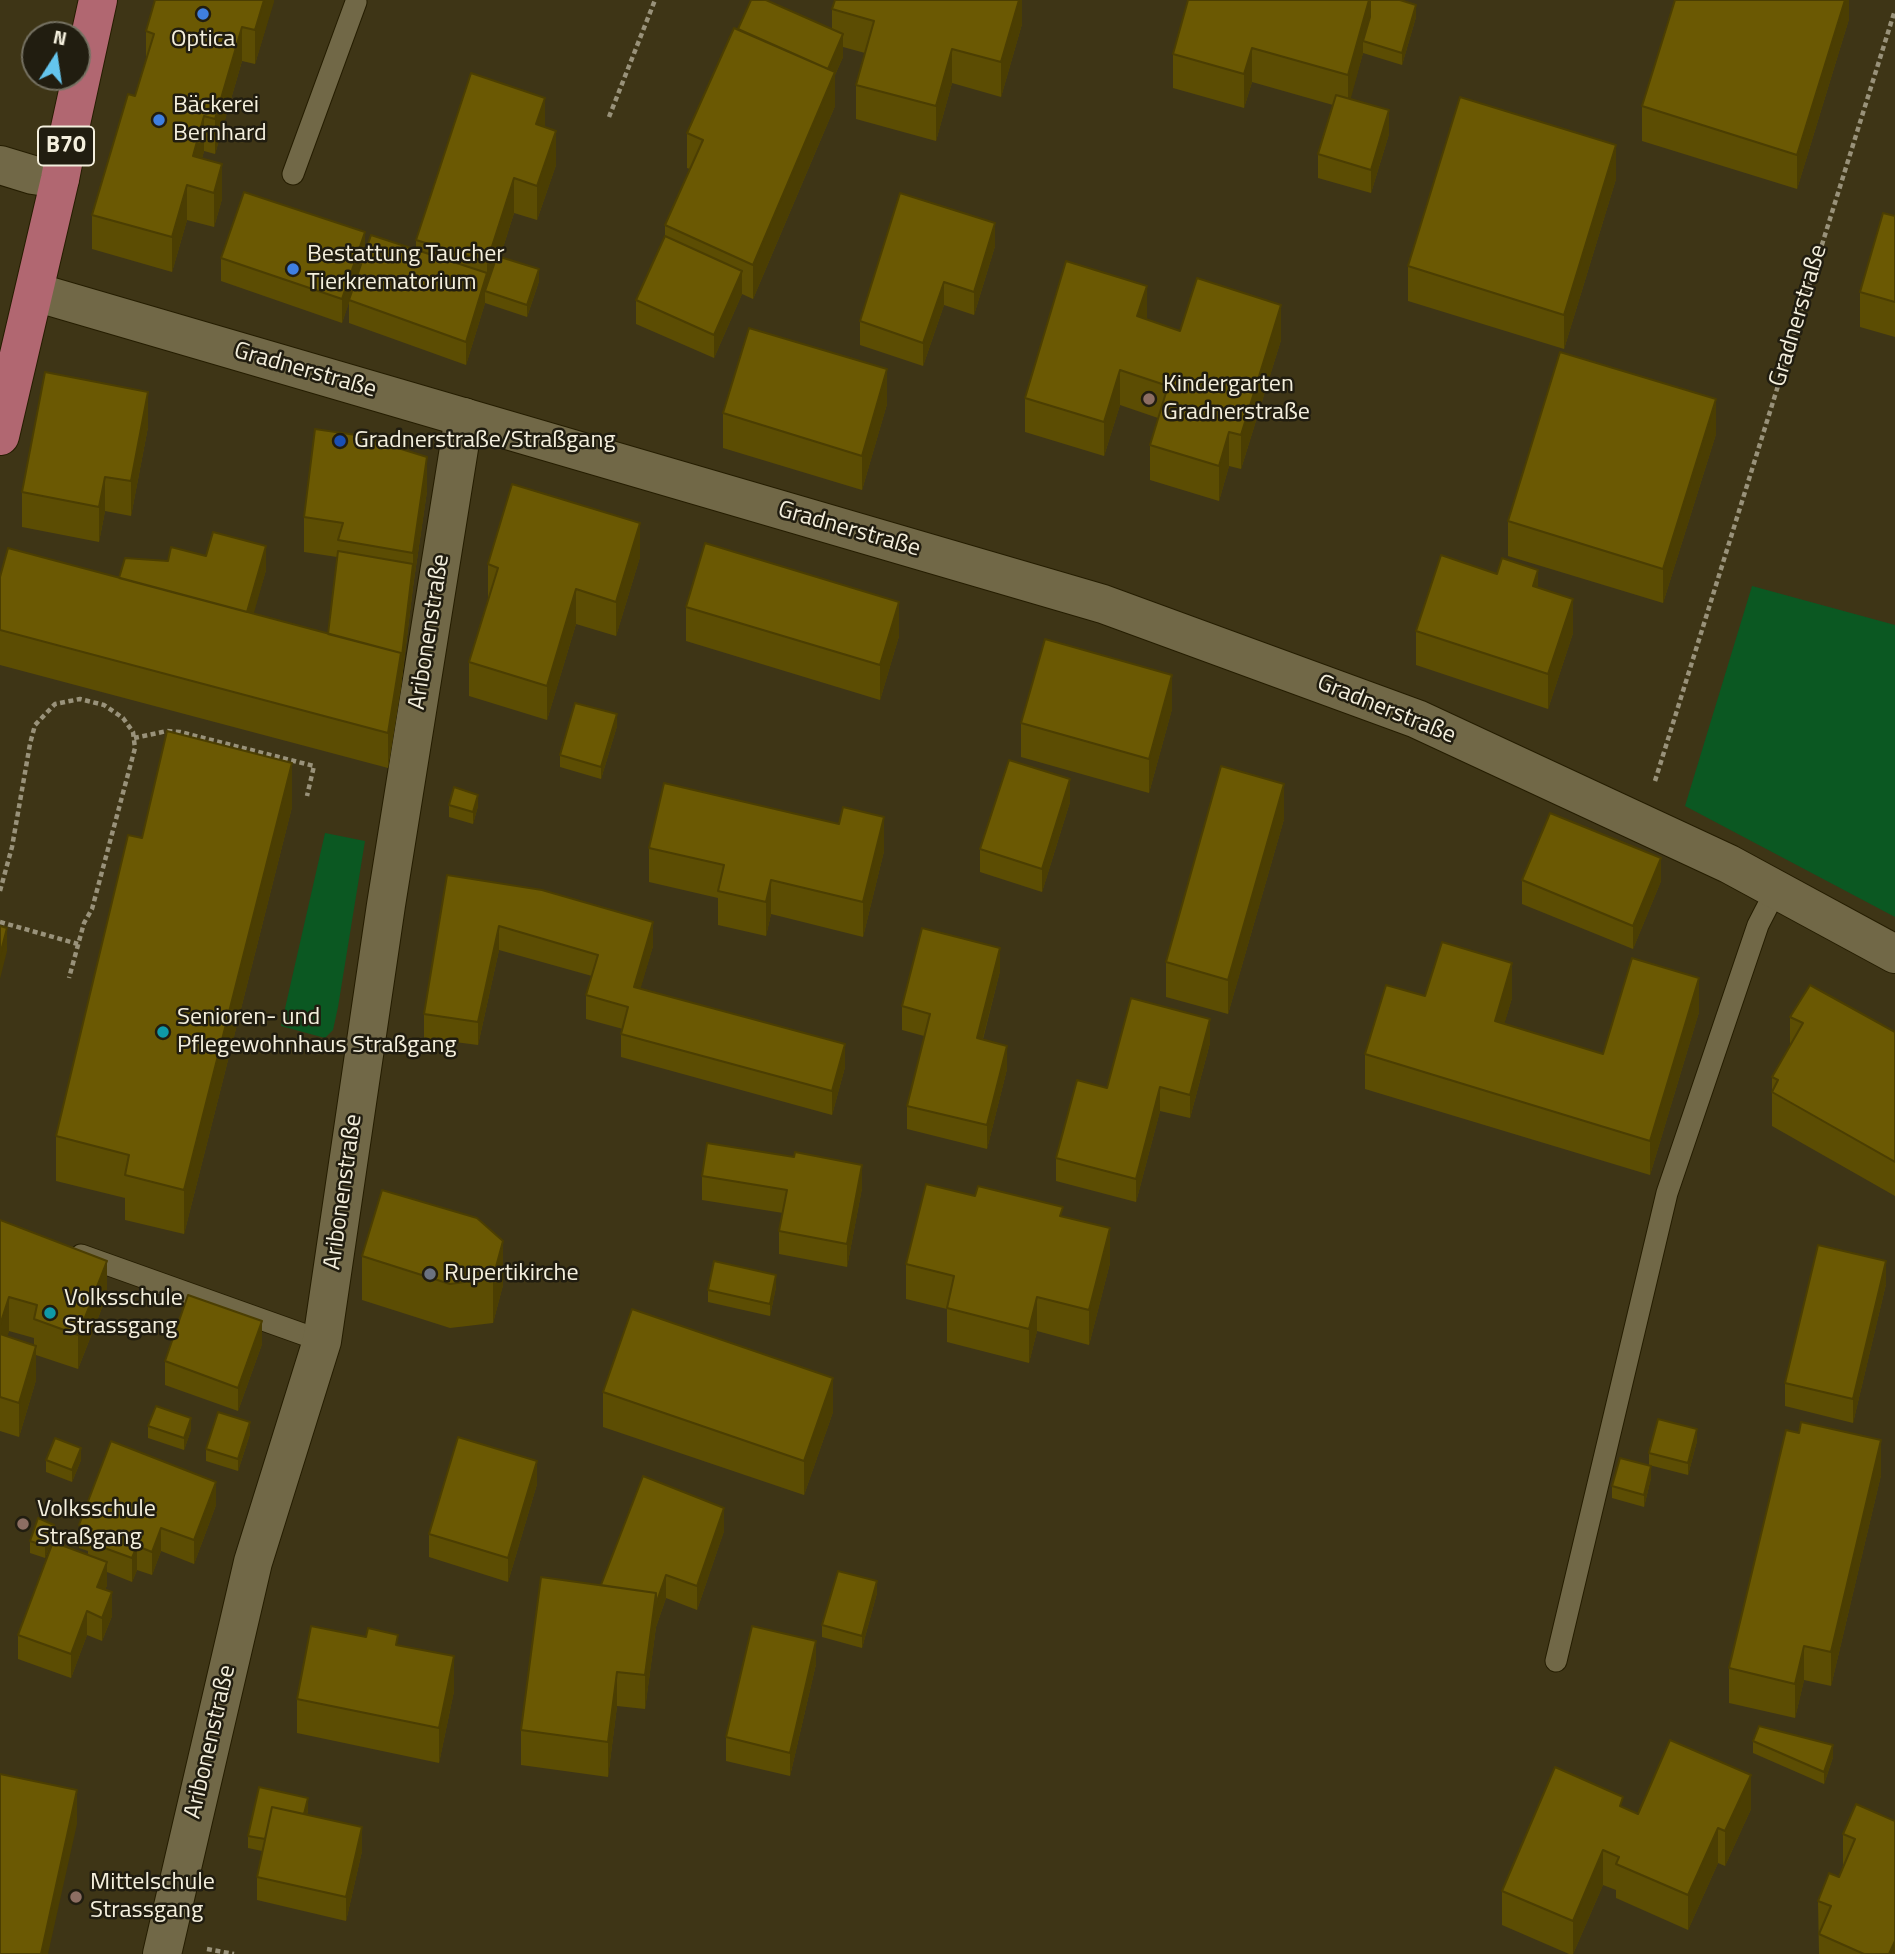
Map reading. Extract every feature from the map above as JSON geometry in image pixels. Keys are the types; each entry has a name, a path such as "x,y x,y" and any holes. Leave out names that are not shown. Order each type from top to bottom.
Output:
{"main road":[{"name":"B70","path":"0,436 35,292 98,0"},
{"path":"0,165 33,175 60,179"},
{"name":"Gradnerstraße","path":"35,292 1103,604 1417,719 1729,864 1895,954"},
{"name":"Aribonenstraße","path":"162,1954 253,1562 323,1341 386,905 464,417"}],"lane":[{"path":"293,174 354,1"},
{"path":"1556,1661 1667,1193 1758,925 1776,890"},
{"path":"63,1249 323,1341"}],"path":[{"path":"609,117 655,0"},
{"name":"Gradnerstraße","path":"1643,824 1895,10"},
{"path":"0,891 12,847 35,725 55,704 80,699 104,705 122,718 133,732 135,748 92,909 84,923 69,978"},
{"path":"134,738 167,731 314,766 307,796"},
{"path":"0,922 78,944"}],"green space":[{"path":"1752,586 1895,625 1895,917 1685,806"},
{"path":"325,833 365,841 338,1007 333,1030 325,1038 281,1026"}],"building":[{"path":"155,0 264,0 255,30 242,27 215,119 204,116 193,156 222,164 214,193 187,185 172,237 92,215 128,94 135,96 154,34 146,31"},
{"path":"751,0 766,0 843,34 828,69 738,29"},
{"path":"835,0 1019,0 1001,62 952,49 936,106 856,85 874,21 832,9"},
{"path":"1188,0 1369,0 1348,75 1252,48 1244,74 1173,54"},
{"path":"1370,0 1400,0 1416,5 1402,53 1363,41 1370,17"},
{"path":"1675,0 1845,0 1797,155 1642,106"},
{"path":"734,28 835,72 753,265 665,225 703,140 687,133"},
{"path":"471,73 545,98 536,124 556,131 537,186 514,178 487,262 416,240"},
{"path":"1336,95 1389,110 1371,170 1318,154"},
{"path":"1460,97 1616,145 1564,315 1408,266"},
{"name":"Bestattung Taucher Tierkrematorium","path":"244,192 365,232 342,299 221,258"},
{"path":"900,193 995,223 974,292 944,282 923,343 860,321"},
{"path":"1883,213 1895,216 1895,302 1860,292"},
{"path":"371,235 487,273 466,342 349,300"},
{"path":"665,236 742,271 714,335 636,300"},
{"path":"497,256 539,269 527,305 485,291"},
{"name":"Kindergarten Gradnerstraße","path":"1066,261 1147,286 1137,316 1180,331 1197,278 1281,305 1241,435 1229,432 1219,466 1150,445 1168,386 1120,370 1104,422 1025,398"},
{"path":"749,328 887,369 862,456 723,413"},
{"path":"1560,352 1716,399 1663,569 1508,521"},
{"path":"45,372 148,392 131,481 105,477 99,507 22,492"},
{"path":"315,429 356,435 427,457 413,553 338,540 343,523 304,517"},
{"path":"512,484 640,523 616,602 576,589 547,686 469,662 498,568 488,564"},
{"path":"213,532 266,546 247,612 119,578 125,558 168,561 171,547 206,556"},
{"path":"705,543 899,602 880,665 686,607"},
{"path":"8,548 401,653 388,733 0,630 0,577"},
{"path":"338,551 413,564 401,664 401,653 328,634"},
{"path":"1441,555 1497,574 1502,558 1538,570 1533,586 1573,599 1548,674 1416,631"},
{"path":"1045,639 1172,675 1149,759 1021,723"},
{"path":"575,703 617,714 601,767 560,755"},
{"name":"Senioren- und Pflegewohnhaus Straßgang","path":"167,731 292,763 184,1190 125,1175 129,1155 56,1136 128,835 142,838"},
{"path":"1009,760 1070,779 1042,869 980,849"},
{"path":"1221,766 1284,784 1228,980 1166,962"},
{"path":"664,783 839,824 843,807 884,817 863,902 771,880 766,902 718,891 724,865 649,848"},
{"path":"454,787 478,795 473,812 449,805"},
{"path":"1550,813 1661,858 1633,926 1522,880"},
{"path":"447,875 542,890 653,922 634,987 845,1044 832,1091 621,1034 628,1007 586,995 598,955 499,926 478,1022 424,1014"},
{"path":"0,926 7,928 0,955"},
{"path":"922,928 1000,948 977,1038 1007,1046 987,1125 907,1106 930,1014 902,1006"},
{"path":"1442,942 1512,963 1495,1021 1603,1054 1632,958 1699,978 1650,1141 1365,1054 1386,985 1425,996"},
{"path":"1810,985 1895,1032 1895,1162 1772,1092 1778,1080 1772,1077 1803,1023 1790,1017"},
{"path":"1131,998 1210,1019 1190,1095 1160,1087 1136,1179 1056,1158 1077,1080 1107,1088"},
{"path":"707,1143 794,1157 795,1152 862,1165 847,1244 779,1231 787,1190 702,1176"},
{"path":"926,1184 975,1196 978,1186 1063,1207 1060,1216 1110,1228 1089,1310 1037,1297 1029,1329 947,1308 954,1276 906,1264"},
{"path":"382,1190 477,1218 503,1241 493,1278 450,1284 362,1256"},
{"path":"0,1220 107,1261 78,1335 34,1319 37,1305 9,1297 0,1325"},
{"path":"1818,1245 1886,1261 1853,1399 1785,1383"},
{"path":"714,1261 776,1275 770,1304 708,1290"},
{"path":"188,1295 262,1321 238,1388 165,1361"},
{"path":"632,1309 833,1378 804,1461 603,1392"},
{"path":"0,1334 36,1346 19,1403 0,1397"},
{"path":"156,1406 191,1418 184,1438 148,1426"},
{"path":"218,1412 250,1422 238,1459 206,1449"},
{"path":"1658,1419 1697,1429 1688,1463 1649,1453"},
{"path":"1801,1422 1881,1440 1831,1652 1804,1646 1795,1684 1729,1668 1786,1430 1799,1433"},
{"path":"458,1437 537,1461 508,1558 429,1534"},
{"path":"55,1438 81,1448 72,1470 46,1460"},
{"path":"111,1441 216,1482 194,1540 161,1528 152,1552 137,1546 132,1558 88,1542 92,1529 79,1525"},
{"path":"1620,1458 1651,1466 1644,1495 1612,1486"},
{"path":"643,1476 724,1508 697,1586 666,1575 656,1604 656,1593 601,1585"},
{"path":"38,1518 54,1525 45,1546 30,1541"},
{"path":"53,1542 107,1562 97,1587 112,1592 102,1618 87,1611 71,1654 18,1635"},
{"path":"838,1571 877,1581 862,1636 822,1625"},
{"path":"541,1577 656,1593 645,1675 617,1672 608,1742 521,1730"},
{"path":"311,1626 366,1637 368,1628 398,1635 396,1645 454,1656 439,1728 297,1699"},
{"path":"752,1626 816,1641 790,1753 726,1737"},
{"path":"1759,1726 1833,1745 1824,1772 1753,1741"},
{"path":"1670,1740 1751,1775 1725,1831 1718,1828 1688,1895 1616,1864 1619,1857 1603,1850 1573,1921 1502,1891 1555,1767 1623,1797 1620,1806 1638,1814"},
{"path":"0,1774 77,1790 41,1954 0,1954"},
{"path":"259,1787 308,1798 304,1814 272,1807 265,1839 248,1836"},
{"path":"1856,1804 1895,1821 1895,1941 1889,1954 1864,1954 1819,1934 1831,1906 1818,1901 1829,1873 1839,1877 1855,1839 1843,1834"},
{"path":"272,1807 362,1827 346,1897 257,1877"}],"place":[{"name":"Optica","path":"203,14"},
{"name":"Bäckerei Bernhard","path":"159,120"},
{"name":"Bestattung Taucher Tierkrematorium","path":"293,269"},
{"name":"Kindergarten Gradnerstraße","path":"1149,399"},
{"name":"Gradnerstraße/Straßgang","path":"340,441"},
{"name":"Senioren- und Pflegewohnhaus Straßgang","path":"163,1032"},
{"name":"Rupertikirche","path":"430,1274"},
{"name":"Volksschule Strassgang","path":"50,1313"},
{"name":"Volksschule Straßgang","path":"23,1524"},
{"name":"Mittelschule Strassgang","path":"76,1897"}]}
